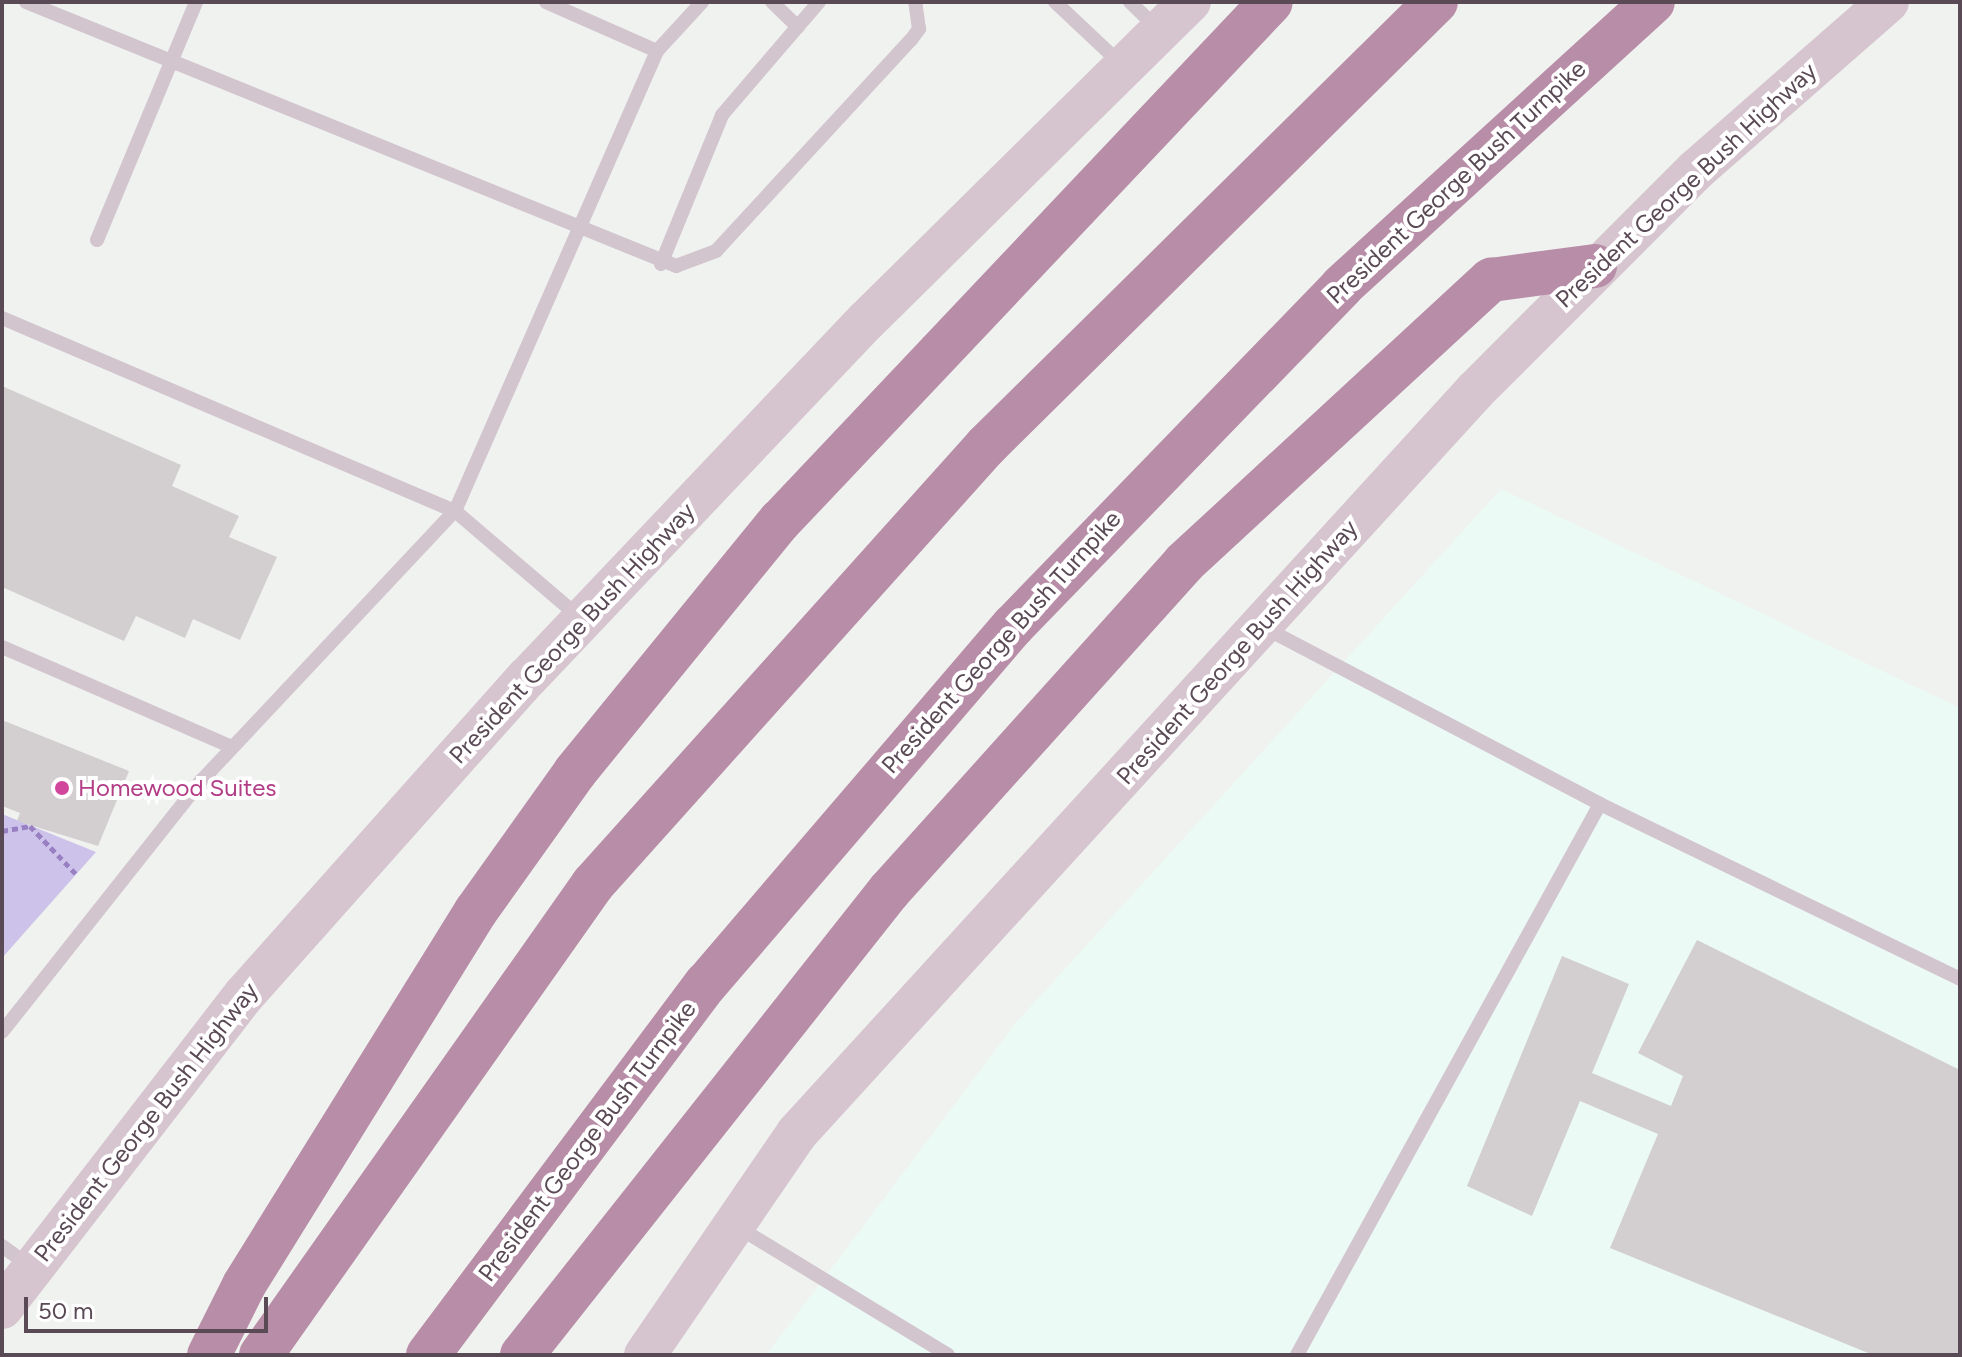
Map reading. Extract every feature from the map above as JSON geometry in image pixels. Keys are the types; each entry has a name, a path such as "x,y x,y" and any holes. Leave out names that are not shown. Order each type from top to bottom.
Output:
{"highway":[{"path":"209,1355 244,1285 476,911 575,772 780,521 1271,2"},
{"path":"261,1355 593,884 986,446 1436,2"},
{"name":"President George Bush Turnpike","path":"428,1355 706,984 1003,637 1342,286 1653,2"},
{"path":"522,1355 899,880 1184,563 1491,280 1595,266"}],"main road":[{"name":"President George Bush Highway","path":"2,1308 17,1257 245,994 583,620 1123,66 1190,2"},
{"name":"President George Bush Highway","path":"645,1355 797,1133 1261,626 1595,266 1888,2"}],"lane":[{"path":"26,2 661,264 694,263 716,251 911,40 919,29 915,2"},
{"path":"97,240 196,2"},
{"path":"546,2 657,51"},
{"path":"2,1032 232,747 455,511 657,51 702,2"},
{"path":"772,2 798,27"},
{"path":"661,264 722,115 819,2"},
{"path":"1055,2 1123,66"},
{"path":"1130,2 1160,31"},
{"path":"2,318 455,511 583,620"},
{"path":"1261,626 1600,804 1960,979"},
{"path":"2,647 232,747"},
{"path":"1297,1355 1600,804"},
{"path":"734,1225 948,1355"}],"path":[{"path":"2,831 30,826 76,874"}],"shaded area":[{"path":"1501,489 1960,708 1960,1355 766,1355 1014,1025"},
{"path":"2,814 96,852 2,958"}],"building":[{"path":"2,386 181,465 172,486 239,516 229,537 277,557 240,640 193,619 185,638 136,616 124,641 2,587"},
{"name":"Homewood Suites","path":"2,720 129,771 98,846 17,821 20,813 2,806"},
{"path":"1697,940 1960,1070 1960,1355 1873,1355 1610,1248 1658,1134 1580,1101 1532,1216 1467,1186 1562,956 1629,984 1592,1073 1671,1106 1683,1076 1638,1053"}],"place":[{"name":"Homewood Suites","path":"62,788"}]}
